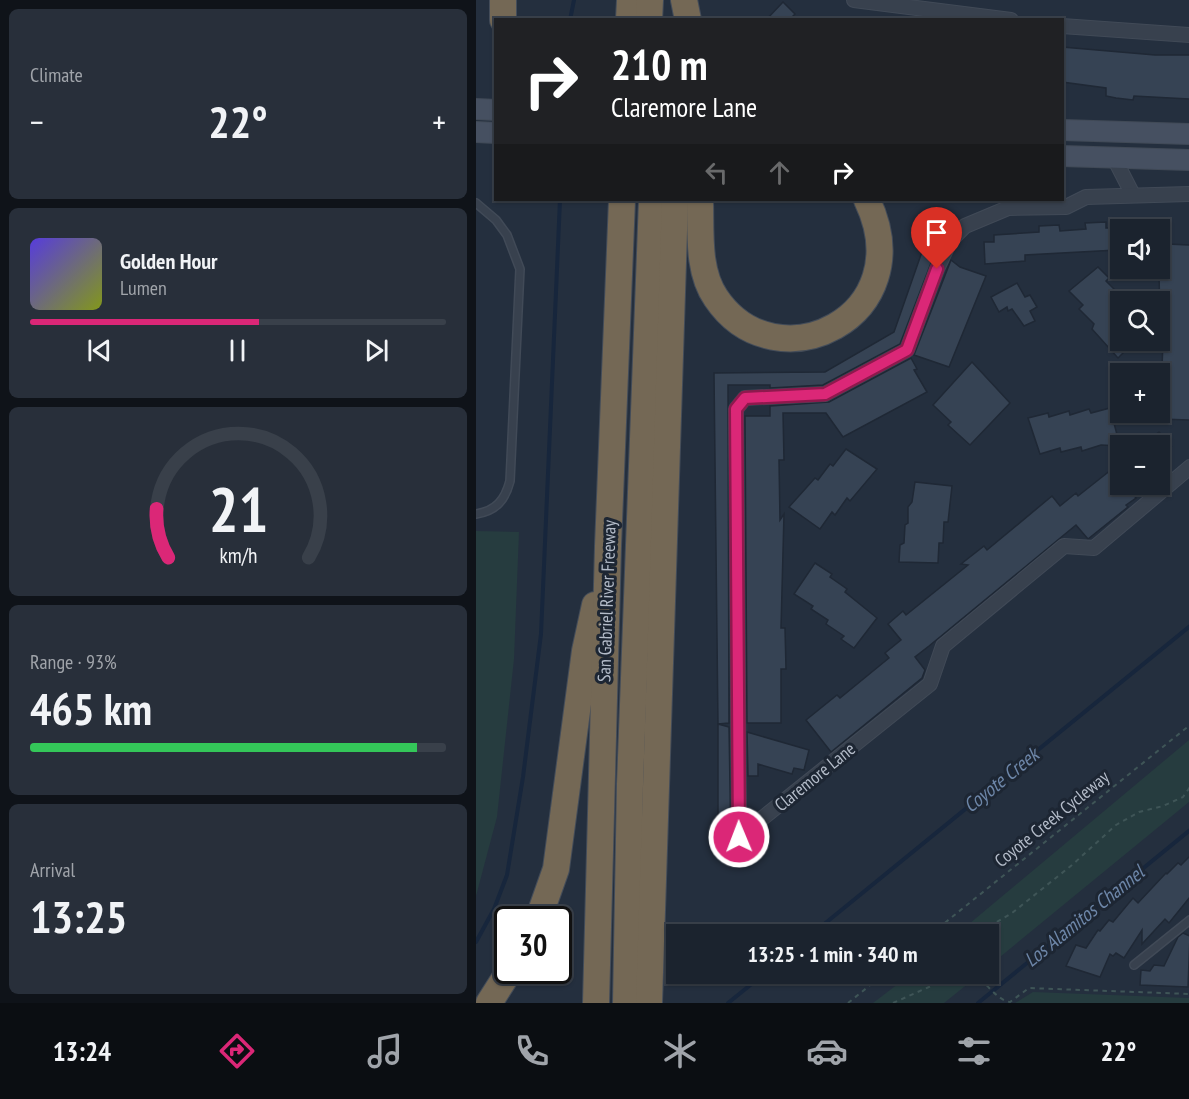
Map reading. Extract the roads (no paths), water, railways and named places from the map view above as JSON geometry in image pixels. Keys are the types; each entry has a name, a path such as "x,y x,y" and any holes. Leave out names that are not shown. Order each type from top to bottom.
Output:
{"highway":[{"path":"503,0 503,18"},
{"path":"629,18 630,0"},
{"path":"649,18 650,0"},
{"path":"660,18 661,0"},
{"path":"680,18 683,0"},
{"path":"683,0 688,18"},
{"name":"San Gabriel River Freeway","path":"610,991 608,546 622,201"},
{"path":"610,991 642,201"},
{"path":"610,991 630,784 652,201"},
{"path":"649,1003 675,201"},
{"path":"700,201 704,272 715,298 738,321 764,333 794,338 824,332 849,319 865,299 876,278 880,259 882,201"},
{"path":"867,201 880,231"},
{"path":"543,906 556,869 585,651 608,546"},
{"path":"489,1003 501,984"},
{"path":"610,991 626,1003"}],"main road":[{"path":"476,109 494,110"},
{"path":"1064,130 1190,134"},
{"path":"476,132 494,133"},
{"path":"1064,156 1190,160"}],"street":[{"path":"854,0 995,18"},
{"path":"1064,26 1190,35"},
{"path":"1114,158 1133,195"},
{"name":"Claremore Lane","path":"1190,194 1086,197 1066,207 1011,204 965,226 950,241 937,269 907,350 825,394 745,398 736,409 739,837 930,684 943,646 1064,546 1094,548 1190,467"}],"lane":[{"path":"476,203 496,220 507,236 520,269 510,481 507,492 498,506 476,514"},
{"path":"1134,965 1190,920"}],"waterway":[{"path":"570,18 574,0"},
{"path":"476,942 494,909 507,875 523,777 541,634 560,201"},
{"name":"Coyote Creek","path":"824,924 1190,626"},
{"name":"Los Alamitos Channel","path":"978,1003 1190,830"},
{"name":"Coyote Creek","path":"728,1003 752,984"}]}
